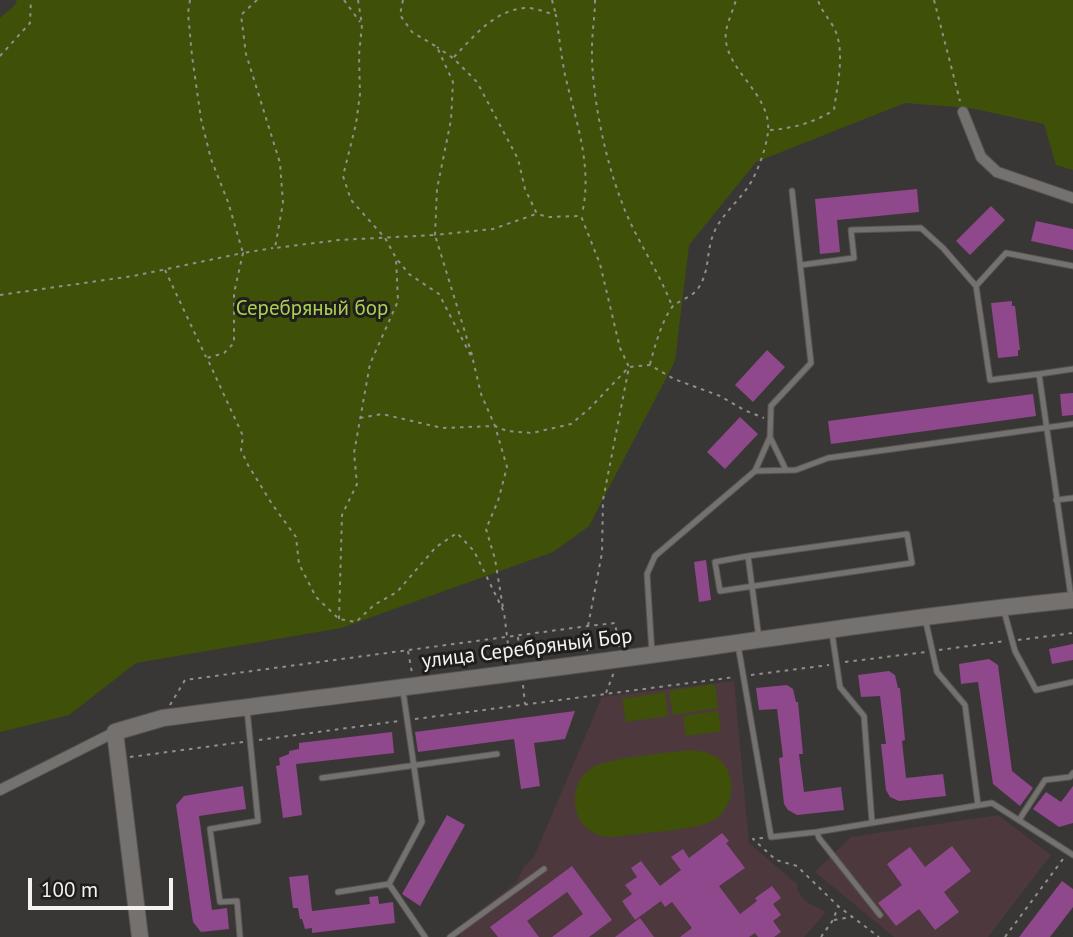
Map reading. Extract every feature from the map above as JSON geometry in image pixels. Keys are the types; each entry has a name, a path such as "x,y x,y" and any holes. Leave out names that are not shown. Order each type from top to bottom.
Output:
{"street":[{"path":"963,112 981,157 997,172 1073,198"},
{"name":"улица Серебряный Бор","path":"0,790 115,732 163,718 831,628 1072,601"},
{"path":"115,732 140,937"}],"lane":[{"path":"786,470 770,437 771,405 811,363 792,191"},
{"path":"802,265 854,258 850,230 921,228 943,248 976,286 990,380 1073,369"},
{"path":"976,286 1006,253 1073,266"},
{"path":"1039,374 1072,601"},
{"path":"755,471 796,470 828,458 1073,424"},
{"path":"652,654 647,574 655,556 755,471 770,437"},
{"path":"1056,500 1073,498"},
{"path":"908,534 912,563 720,591 715,562 748,556 908,534"},
{"path":"748,556 759,639"},
{"path":"1003,607 1015,651 1036,690 1073,682"},
{"path":"925,618 937,672 965,705 978,805"},
{"path":"831,628 840,687 864,716 872,823"},
{"path":"737,642 771,837 992,803 1071,853"},
{"path":"389,884 422,822 407,720 408,686"},
{"path":"240,937 237,901 220,902 210,829 258,821 247,707"},
{"path":"322,778 497,754"},
{"path":"1019,820 1045,780 1070,777 1073,773"},
{"path":"817,832 880,915"},
{"path":"450,937 544,869"},
{"path":"338,891 389,884"},
{"path":"389,884 425,937"}],"path":[{"path":"0,56 30,23 31,0"},
{"path":"190,0 188,13 192,57 201,119 211,159 228,202 243,253 234,293 234,343 224,354 207,358"},
{"path":"257,0 241,15 246,54 280,163 283,203 275,248"},
{"path":"344,0 362,24"},
{"path":"358,0 362,24 359,55 360,94 356,124 343,176 351,200 386,238 396,258 410,274 439,294 473,360"},
{"path":"403,0 400,15 412,32 453,58 477,82 517,159 525,189 537,214"},
{"path":"552,0 565,72 583,144 587,193 582,216 600,264 620,348 629,367 603,499 603,553 588,626 587,662"},
{"path":"595,0 592,49 595,91 611,171 621,202 660,276 672,307"},
{"path":"650,365 660,332 672,307 696,292 708,266 713,235 730,207 749,187 768,131 764,110 749,82 729,55 726,32 736,0"},
{"path":"768,131 796,128 818,120 834,110 840,56 835,30 821,10 818,0"},
{"path":"934,0 963,112"},
{"path":"453,58 480,30 500,15 526,7 556,15"},
{"path":"437,47 453,82 449,133 437,189 435,235 481,394 495,426 507,467 499,501 486,528 495,559 512,672"},
{"path":"0,295 165,269 275,248 339,240 493,229 537,214 548,217 582,216"},
{"path":"339,619 342,515 357,484 354,453 370,364 398,301 396,258"},
{"path":"165,269 243,436 241,450 248,465 296,537 299,564 316,597 339,619 356,622 374,605 397,592 436,547 457,533 474,551 504,612"},
{"path":"360,418 382,414 442,428 495,426 507,431 532,433 571,424 629,367 650,365 674,379 720,396 769,420"},
{"path":"163,718 185,680 615,623 620,658 605,694"},
{"path":"118,759 1073,633"},
{"path":"408,650 408,686"},
{"path":"771,837 753,839 776,860 797,866 838,906 879,937"},
{"path":"1005,937 1071,853"},
{"path":"821,937 833,920 838,906"},
{"path":"833,920 852,917"}],"shaded area":[{"path":"734,681 749,843 798,885 797,890 805,901 826,912 804,937 460,937 462,924 516,883 523,868 534,857 602,697"},
{"path":"998,815 1051,855 988,937 894,937 815,872 851,837"}],"green space":[{"name":"Серебряный бор","path":"17,0 1073,0 1073,170 1056,165 1044,124 970,108 905,103 756,162 689,245 675,361 589,526 553,552 341,628 136,663 69,715 0,732 0,18"},
{"path":"715,684 718,708 673,715 669,691"},
{"path":"665,692 668,716 626,722 622,699"},
{"path":"718,711 721,731 686,736 683,716"},
{"path":"690,750 713,755 728,771 732,789 730,798 727,807 714,820 685,828 612,837 592,832 578,816 575,806 577,786 590,769 610,761"}],"building":[{"path":"917,189 919,212 837,220 840,252 820,254 815,199"},
{"path":"991,206 1005,220 970,255 956,241"},
{"path":"1036,221 1073,229 1073,250 1031,241"},
{"path":"1012,301 1012,306 1015,306 1020,350 1018,356 998,358 991,303"},
{"path":"767,350 785,367 753,402 735,385"},
{"path":"1073,393 1073,415 1062,416 1060,394"},
{"path":"1033,394 1036,416 831,444 828,421"},
{"path":"740,417 758,434 725,469 707,452"},
{"path":"706,560 711,600 699,602 694,562"},
{"path":"1073,644 1073,660 1052,664 1049,649"},
{"path":"989,659 998,665 1012,771 1033,788 1020,806 993,784 978,682 961,684 959,664"},
{"path":"889,671 895,675 900,688 906,778 943,774 946,796 899,801 890,797 886,790 881,744 886,744 880,696 861,697 858,675"},
{"path":"787,685 793,689 798,702 803,754 799,754 804,792 841,787 844,810 797,815 784,804 779,758 783,757 777,709 759,710 756,688"},
{"path":"575,711 565,739 534,743 540,786 521,789 514,739 418,752 415,732"},
{"path":"392,732 394,753 296,764 302,815 283,818 276,766 280,765 279,758 289,754 289,751 299,749 299,743"},
{"path":"243,786 246,809 199,816 212,910 227,908 229,929 201,932 193,922 176,805 184,796"},
{"path":"1073,786 1073,823 1059,827 1033,809 1046,792 1061,802"},
{"path":"447,815 465,825 420,906 402,894"},
{"path":"722,833 729,841 726,843 745,868 719,886 740,914 757,901 755,898 772,886 781,898 773,904 781,915 773,921 781,932 774,937 758,937 755,933 749,937 680,937 692,928 672,902 665,907 661,901 635,920 622,901 632,894 625,885 637,877 631,868 641,861 660,886 681,870 671,857 683,849 689,858"},
{"path":"952,846 971,871 944,892 959,912 935,930 919,909 896,926 878,903 902,885 887,864 910,847 925,867"},
{"path":"572,866 612,920 589,937 552,937 583,914 567,892 527,921 539,937 498,937 490,927"},
{"path":"308,875 312,911 370,904 369,897 378,896 379,904 393,902 395,923 312,933 312,928 305,929 298,908 293,908 289,877"},
{"path":"1062,881 1073,889 1073,907 1050,937 1019,937"},
{"path":"640,918 654,937 615,937"}]}
